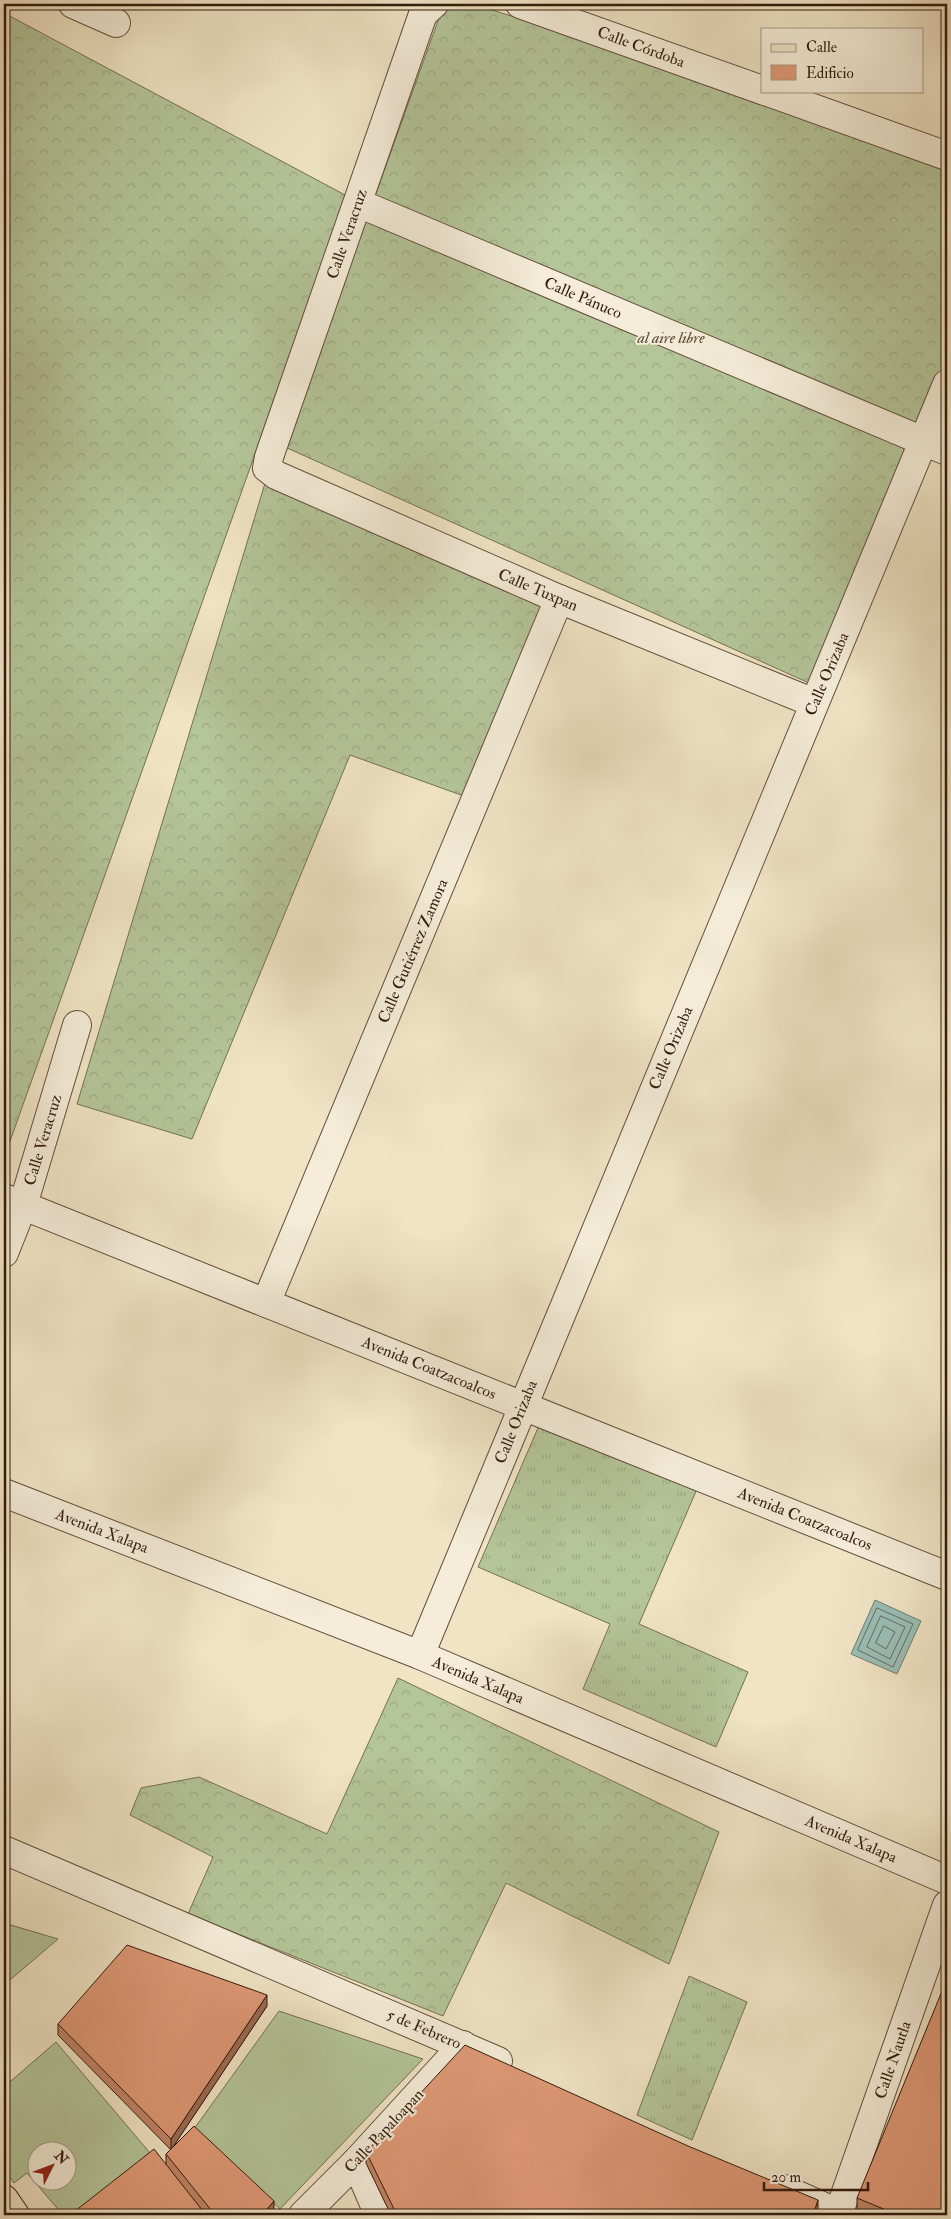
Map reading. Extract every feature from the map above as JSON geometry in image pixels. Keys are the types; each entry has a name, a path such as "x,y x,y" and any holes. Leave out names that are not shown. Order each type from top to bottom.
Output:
{"main road":[{"path":"4,2199 15,2215"}],"street":[{"path":"74,4 116,23"},
{"name":"Calle Veracruz","path":"267,468 268,457 423,14 434,4"},
{"name":"Calle Córdoba","path":"520,4 761,90"},
{"name":"Calle Córdoba","path":"767,92 947,156"},
{"name":"Calle Pánuco","path":"358,203 936,446"},
{"name":"Calle Orizaba","path":"420,1655 814,703 936,446 947,384"},
{"name":"Calle Tuxpan","path":"267,468 276,476 559,599 814,703"},
{"name":"Calle Gutiérrez Zamora","path":"266,1303 559,599"},
{"name":"Calle Veracruz","path":"4,1253 13,1201 77,1025"},
{"name":"Avenida Coatzacoalcos","path":"13,1201 947,1576"},
{"name":"Avenida Xalapa","path":"4,1493 420,1655 947,1880"},
{"name":"5 de Febrero","path":"4,1850 463,2045 516,2070"},
{"name":"Calle Nautla","path":"839,2215 947,1905"},
{"name":"Calle Papaloapan","path":"303,2215 356,2162 463,2045"},
{"path":"356,2162 379,2215"},
{"path":"758,2178 839,2215"}],"green space":[{"name":"al aire libre","path":"444,4 473,4 947,153 947,357 809,683 285,447"},
{"path":"4,13 347,196 4,1158"},
{"path":"266,480 559,607 486,804 350,755 192,1139 77,1104"},
{"path":"544,1414 700,1482 639,1624 748,1672 716,1747 583,1689 610,1624 478,1567"},
{"path":"398,1678 719,1832 669,1964 506,1883 443,2016 188,1914 213,1857 130,1815 141,1788 199,1777 327,1834"},
{"path":"4,1923 58,1939 4,1985"},
{"path":"689,1976 747,2002 692,2140 637,2115"},
{"path":"279,2011 423,2059 280,2209 194,2129"},
{"path":"56,2042 150,2153 76,2215 63,2215 43,2192 78,2192 78,2142 28,2142 28,2174 27,2173 14,2183 4,2169 4,2087"}],"water":[{"path":"875,1600 921,1621 897,1674 851,1654"}],"building":[{"path":"127,1945 267,1995 171,2139 58,2024"},
{"path":"947,1979 947,2215 898,2215 857,2198"},
{"path":"465,2045 688,2146 818,2200 813,2215 397,2215 366,2152"},
{"path":"194,2126 274,2201 262,2215 215,2215 166,2154"},
{"path":"154,2149 206,2215 70,2215"}]}
